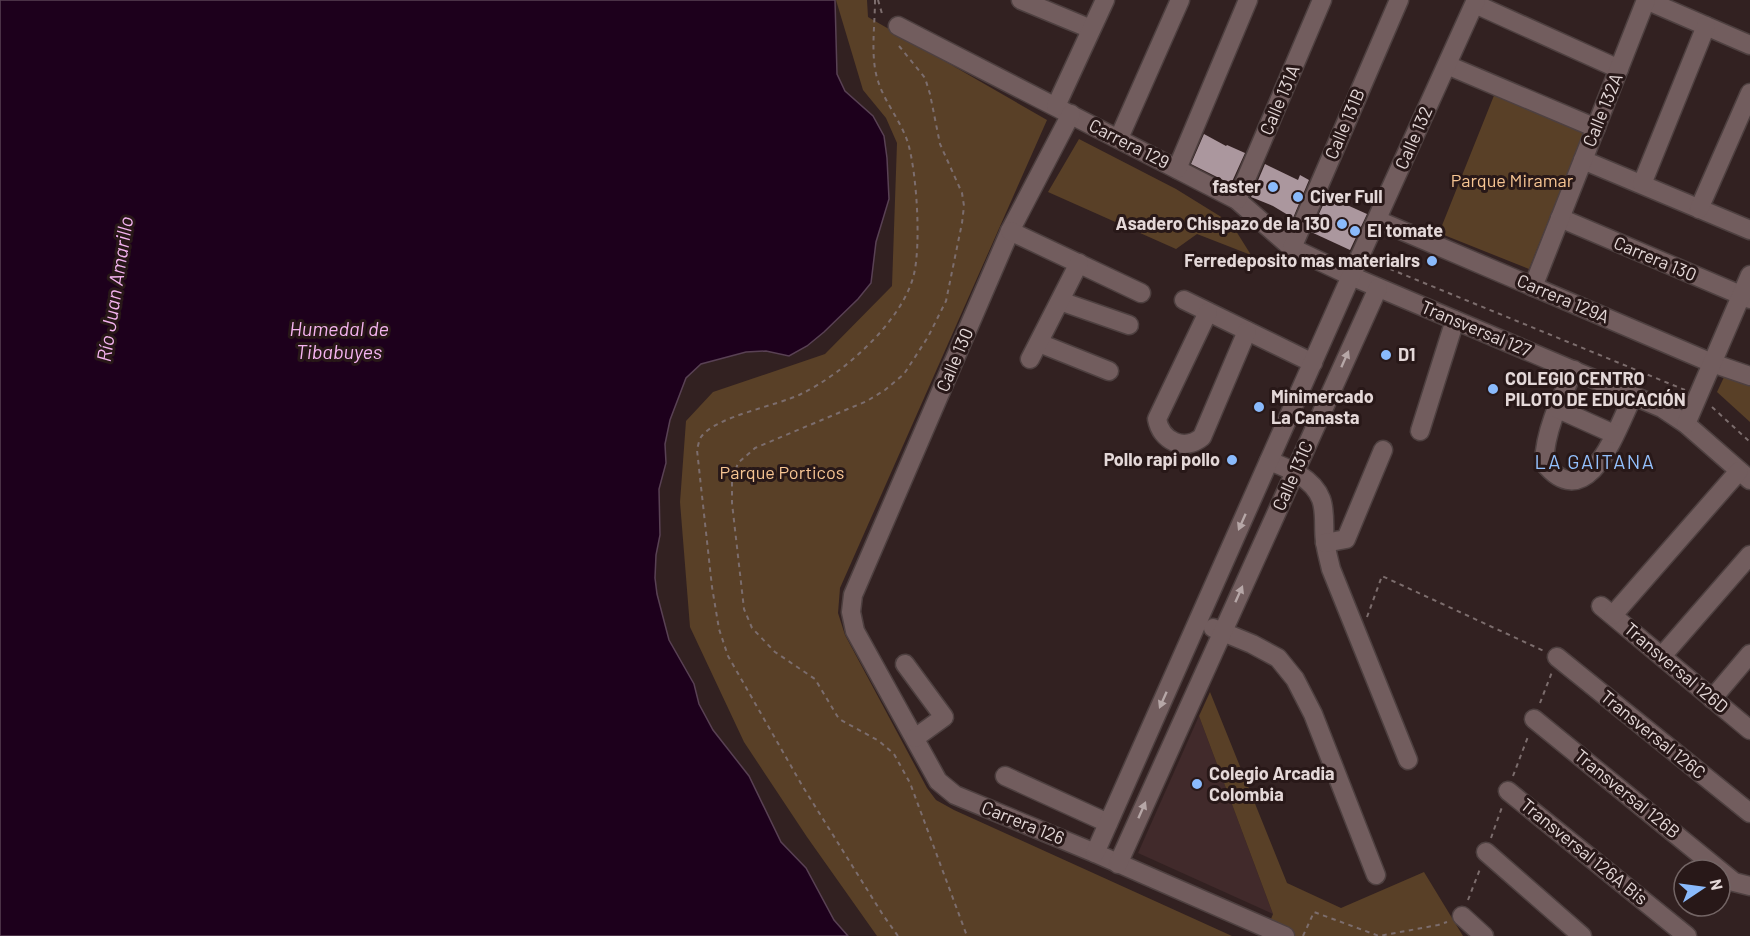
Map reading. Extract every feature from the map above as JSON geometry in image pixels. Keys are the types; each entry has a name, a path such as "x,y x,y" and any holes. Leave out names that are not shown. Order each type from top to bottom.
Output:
{"street":[{"path":"1021,0 1091,29"},
{"name":"Calle 130","path":"851,612 853,595 1064,110 1091,29 1105,0"},
{"path":"1119,138 1180,0"},
{"path":"1177,169 1248,0"},
{"name":"Calle 131A","path":"1237,200 1322,0"},
{"name":"Calle 131B","path":"1292,248 1399,0"},
{"path":"1646,0 1750,45"},
{"name":"Calle 132A","path":"1533,287 1646,0"},
{"path":"1475,2 1619,69"},
{"name":"Calle 132","path":"1351,276 1475,2"},
{"path":"1642,184 1707,26"},
{"name":"Carrera 129","path":"892,28 1064,110 1237,200 1292,248 1351,276"},
{"path":"1447,65 1596,128"},
{"path":"1699,208 1750,93"},
{"path":"1583,159 1750,230"},
{"name":"Carrera 130","path":"1560,218 1745,297"},
{"name":"Carrera 129A","path":"1377,220 1712,363 1750,376"},
{"path":"1011,231 1141,293"},
{"path":"1030,360 1079,263"},
{"path":"1686,423 1712,363 1745,297 1750,275"},
{"name":"Transversal 127","path":"1351,276 1662,408 1686,423 1745,475"},
{"name":"Calle 131C","path":"1095,853 1198,621 1245,492 1269,460 1351,276"},
{"name":"Calle 131C","path":"1118,864 1378,288"},
{"path":"1184,300 1312,363"},
{"path":"1060,301 1129,325"},
{"path":"1208,312 1156,419 1158,428 1167,437 1184,445 1193,444 1202,437 1247,331"},
{"path":"1420,431 1455,320"},
{"path":"1039,343 1109,371"},
{"path":"1574,370 1557,408 1545,444 1544,463 1552,473 1568,482 1584,478 1600,462 1633,396"},
{"path":"1557,408 1614,434"},
{"path":"1325,543 1346,539 1383,450"},
{"path":"1269,460 1295,471 1314,487 1321,497 1325,543 1331,569 1408,760"},
{"name":"Transversal 126D","path":"1745,475 1607,610 1750,730"},
{"path":"1662,656 1750,555"},
{"name":"Carrera 126","path":"851,612 855,631 938,781 955,795 1285,936"},
{"path":"1198,621 1278,658 1295,679 1313,714 1376,875"},
{"path":"1712,699 1750,654"},
{"name":"Transversal 126C","path":"1557,657 1750,813"},
{"path":"905,664 944,717 915,738"},
{"name":"Transversal 126B","path":"1534,719 1734,882 1750,886"},
{"path":"1005,776 1108,824"},
{"name":"Transversal 126A Bis","path":"1508,791 1687,936"},
{"path":"1486,852 1582,936"},
{"path":"1462,916 1484,936"}],"path":[{"path":"876,0 925,78 940,144 962,193 964,206 962,223 946,301 939,317 904,374 885,390 867,401 755,447 746,454 738,463 732,480 732,503 744,609 752,628 776,652 815,679 839,719 879,741 894,754 910,783 967,936"},
{"path":"876,0 876,35 873,58 878,83 908,143 913,172 918,232 915,273 907,296 877,336 841,370 801,394 714,426 701,437 697,450 712,587 719,629 728,656 803,787 898,936"},
{"path":"1360,257 1698,395 1750,442"},
{"path":"1359,640 1382,576 1557,657"},
{"path":"1303,936 1314,912 1379,936 1438,925 1462,916"}],"shaded area":[{"name":"Colegio Arcadia Colombia","path":"1199,716 1273,914 1138,853"}],"green space":[{"name":"Parque Porticos","path":"836,0 867,0 868,17 1047,120 840,588 838,613 845,635 927,788 936,800 1232,936 877,936 744,742 690,627 680,502 686,421 713,392 825,354 892,286 897,143 886,118 863,90"},
{"name":"Parque Miramar","path":"1495,93 1585,129 1529,269 1439,233"},
{"path":"1079,139 1176,189 1231,223 1251,255 1197,234 1176,249 1048,192"},
{"path":"1725,375 1750,384 1750,422 1717,392"},
{"path":"1210,692 1287,883 1341,908 1424,872 1463,936 1264,936 1273,914 1199,716"}],"water":[{"name":"Humedal de Tibabuyes","path":"0,0 835,0 837,74 845,91 873,116 884,136 887,158 889,199 876,242 871,283 824,332 807,346 789,356 766,351 746,352 701,364 686,378 670,420 665,444 666,463 659,489 660,535 655,578 669,640 694,684 699,704 713,730 749,776 781,842 806,868 834,920 848,936 0,936"}],"building":[{"path":"1204,134 1245,153 1231,184 1191,164"},
{"path":"1265,164 1298,180 1300,175 1309,180 1293,218 1251,197"},
{"path":"1327,196 1367,214 1350,250 1311,232"}],"place":[{"name":"faster","path":"1273,187"},
{"name":"Civer Full","path":"1298,197"},
{"name":"Asadero Chispazo de la 130","path":"1342,224"},
{"name":"El tomate","path":"1355,231"},
{"name":"Ferredeposito mas materialrs","path":"1432,261"},
{"name":"D1","path":"1386,355"},
{"name":"COLEGIO CENTRO PILOTO DE EDUCACIÓN","path":"1493,389"},
{"name":"Minimercado La Canasta","path":"1259,407"},
{"name":"Pollo rapi pollo","path":"1232,460"},
{"name":"Colegio Arcadia Colombia","path":"1197,784"}],"district":[{"name":"LA GAITANA","path":"1595,462"}],"water label":[{"name":"Río Juan Amarillo","path":"115,289"}]}
